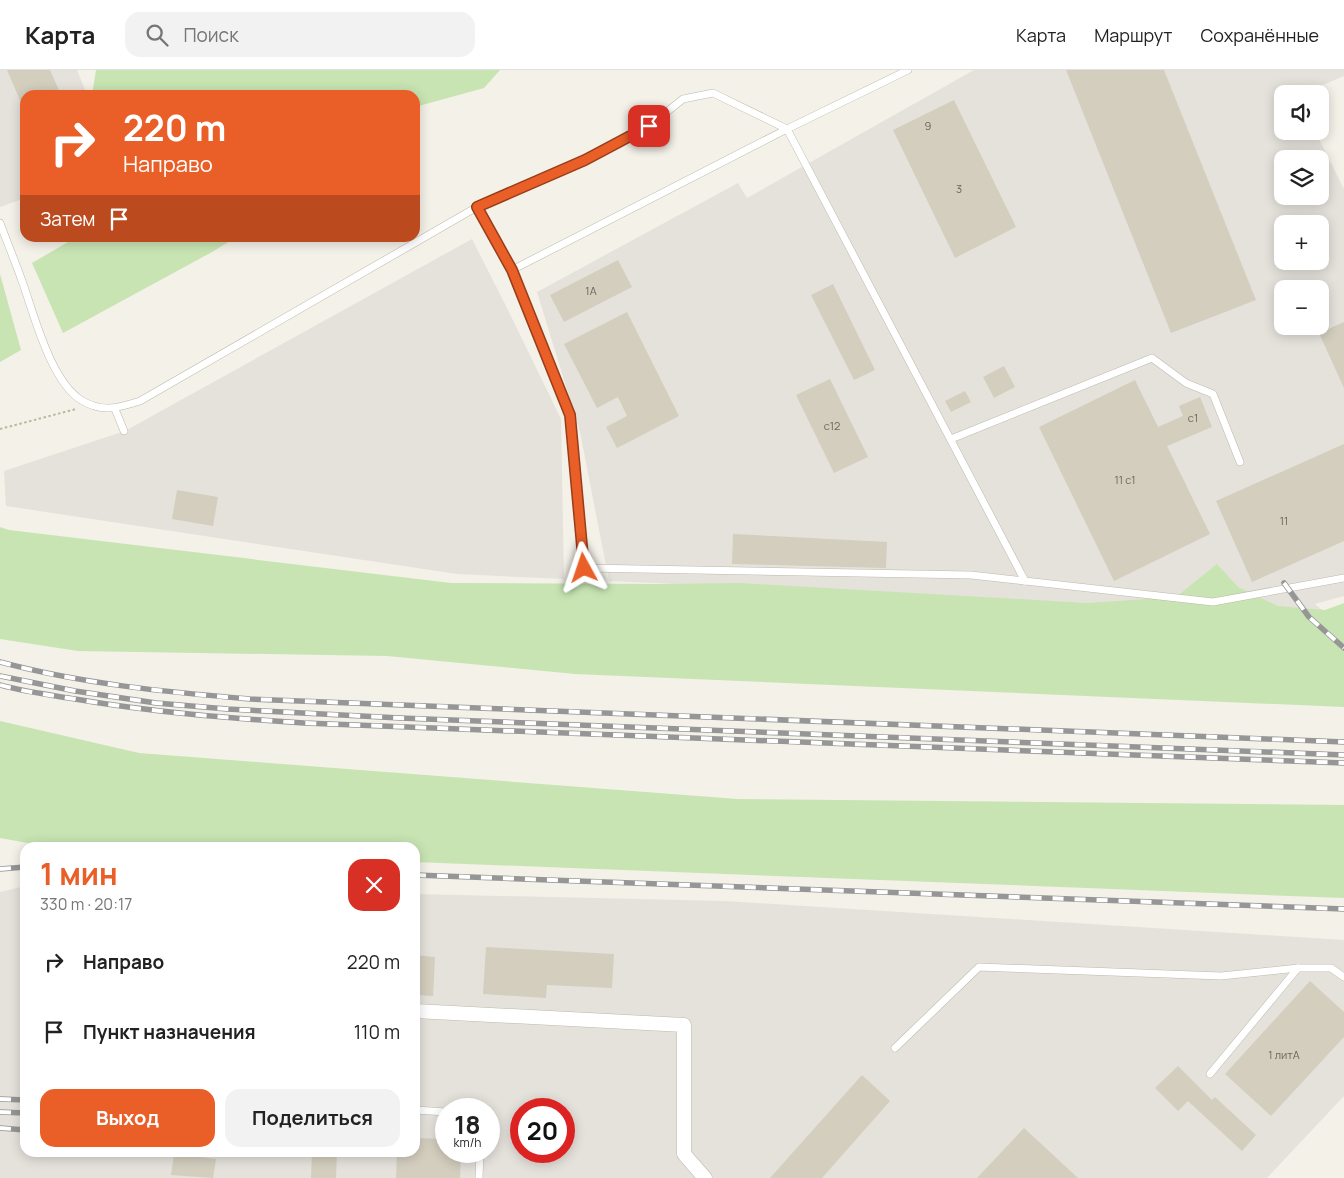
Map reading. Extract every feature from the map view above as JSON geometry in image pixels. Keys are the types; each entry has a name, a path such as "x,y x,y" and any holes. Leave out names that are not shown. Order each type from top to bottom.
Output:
{"street":[{"path":"420,1011 684,1025 684,1154 704,1178"}],"lane":[{"path":"512,270 787,129 908,70"},
{"path":"420,240 477,207 585,160 649,126 683,99 714,93 787,129 1025,581"},
{"path":"778,134 787,129"},
{"path":"477,207 512,270 570,415 584,568 971,575 1213,602 1344,578"},
{"path":"0,223 46,349 62,382 80,399 93,406 115,409 140,401 416,242"},
{"path":"951,439 1152,358 1186,383 1213,394 1240,462"},
{"path":"115,409 124,432"},
{"path":"896,1048 979,967 1221,976 1298,968 1331,968 1344,977"},
{"path":"1210,1074 1298,968"},
{"path":"420,1110 435,1111"},
{"path":"479,1178 480,1163"}],"path":[{"path":"0,429 57,413 93,406"}],"shaded area":[{"path":"0,70 77,70 85,90 20,90 20,200 0,207"},
{"path":"974,70 1344,70 1344,76 1323,85 1274,85 1274,140 1320,140 1324,150 1274,150 1274,205 1329,205 1329,159 1344,189 1344,596 1315,604 1344,629 1262,611 609,581 580,432 537,292 738,183 747,198"},
{"path":"472,239 561,419 564,579 457,574 6,506 4,471 125,431"},
{"path":"20,887 20,1157 420,1157 420,894 725,901 1344,940 1344,1096 1267,1178 0,1178 0,892"}],"green space":[{"path":"96,70 500,70 484,88 420,106 420,90 93,90"},
{"path":"68,242 228,242 63,333 32,263"},
{"path":"0,274 21,350 0,362"},
{"path":"0,527 9,530 451,583 740,583 1088,603 1176,597 1217,564 1238,587 1278,606 1325,610 1344,603 1344,707 575,674 387,656 78,651 0,639"},
{"path":"0,721 139,753 737,799 1344,805 1344,898 420,862 420,842 22,842 0,838"}],"building":[{"path":"7,70 50,70 59,90 20,90 20,100"},
{"path":"1066,70 1164,70 1256,300 1171,333"},
{"path":"954,100 1016,227 955,258 893,130"},
{"path":"618,260 632,287 564,322 550,295"},
{"path":"833,284 875,370 854,380 811,295"},
{"path":"627,312 679,416 617,448 606,427 627,416 618,397 597,408 564,344"},
{"path":"1344,322 1344,388 1320,335 1329,335 1329,329"},
{"path":"1004,366 1015,387 994,398 983,377"},
{"path":"830,379 868,457 834,473 796,395"},
{"path":"1135,380 1158,427 1183,416 1179,406 1200,397 1212,427 1167,446 1210,534 1114,581 1039,427"},
{"path":"965,391 971,402 951,412 945,401"},
{"path":"1344,444 1344,541 1252,582 1216,501"},
{"path":"177,490 218,497 213,526 172,519"},
{"path":"733,534 887,542 886,568 732,564"},
{"path":"486,947 614,954 612,988 547,985 546,998 483,994"},
{"path":"420,956 435,957 433,996 420,995"},
{"path":"1310,981 1344,1012 1344,1037 1271,1116 1225,1074"},
{"path":"1178,1066 1212,1100 1215,1097 1256,1135 1242,1151 1188,1101 1178,1111 1155,1088"},
{"path":"862,1075 890,1101 822,1178 770,1178"},
{"path":"1024,1128 1078,1178 977,1178"},
{"path":"420,1138 435,1139 435,1163 461,1163 460,1178 396,1178 397,1157 420,1157"},
{"path":"174,1157 216,1159 213,1178 171,1175"},
{"path":"312,1157 337,1157 336,1178 311,1178"}],"railway":[{"path":"1284,583 1309,617 1344,648"},
{"path":"0,662 93,682 250,699 1344,742"},
{"path":"0,676 75,691 156,703 227,709 400,718 1344,755"},
{"path":"0,685 19,690 132,708 304,723 1344,763"},
{"path":"0,869 20,867"},
{"path":"420,875 1344,909"},
{"path":"0,1099 20,1100"},
{"path":"0,1112 20,1113"},
{"path":"0,1128 20,1130"}],"route":[{"path":"584,568 570,415 512,270 477,207 585,160 649,126"}]}
